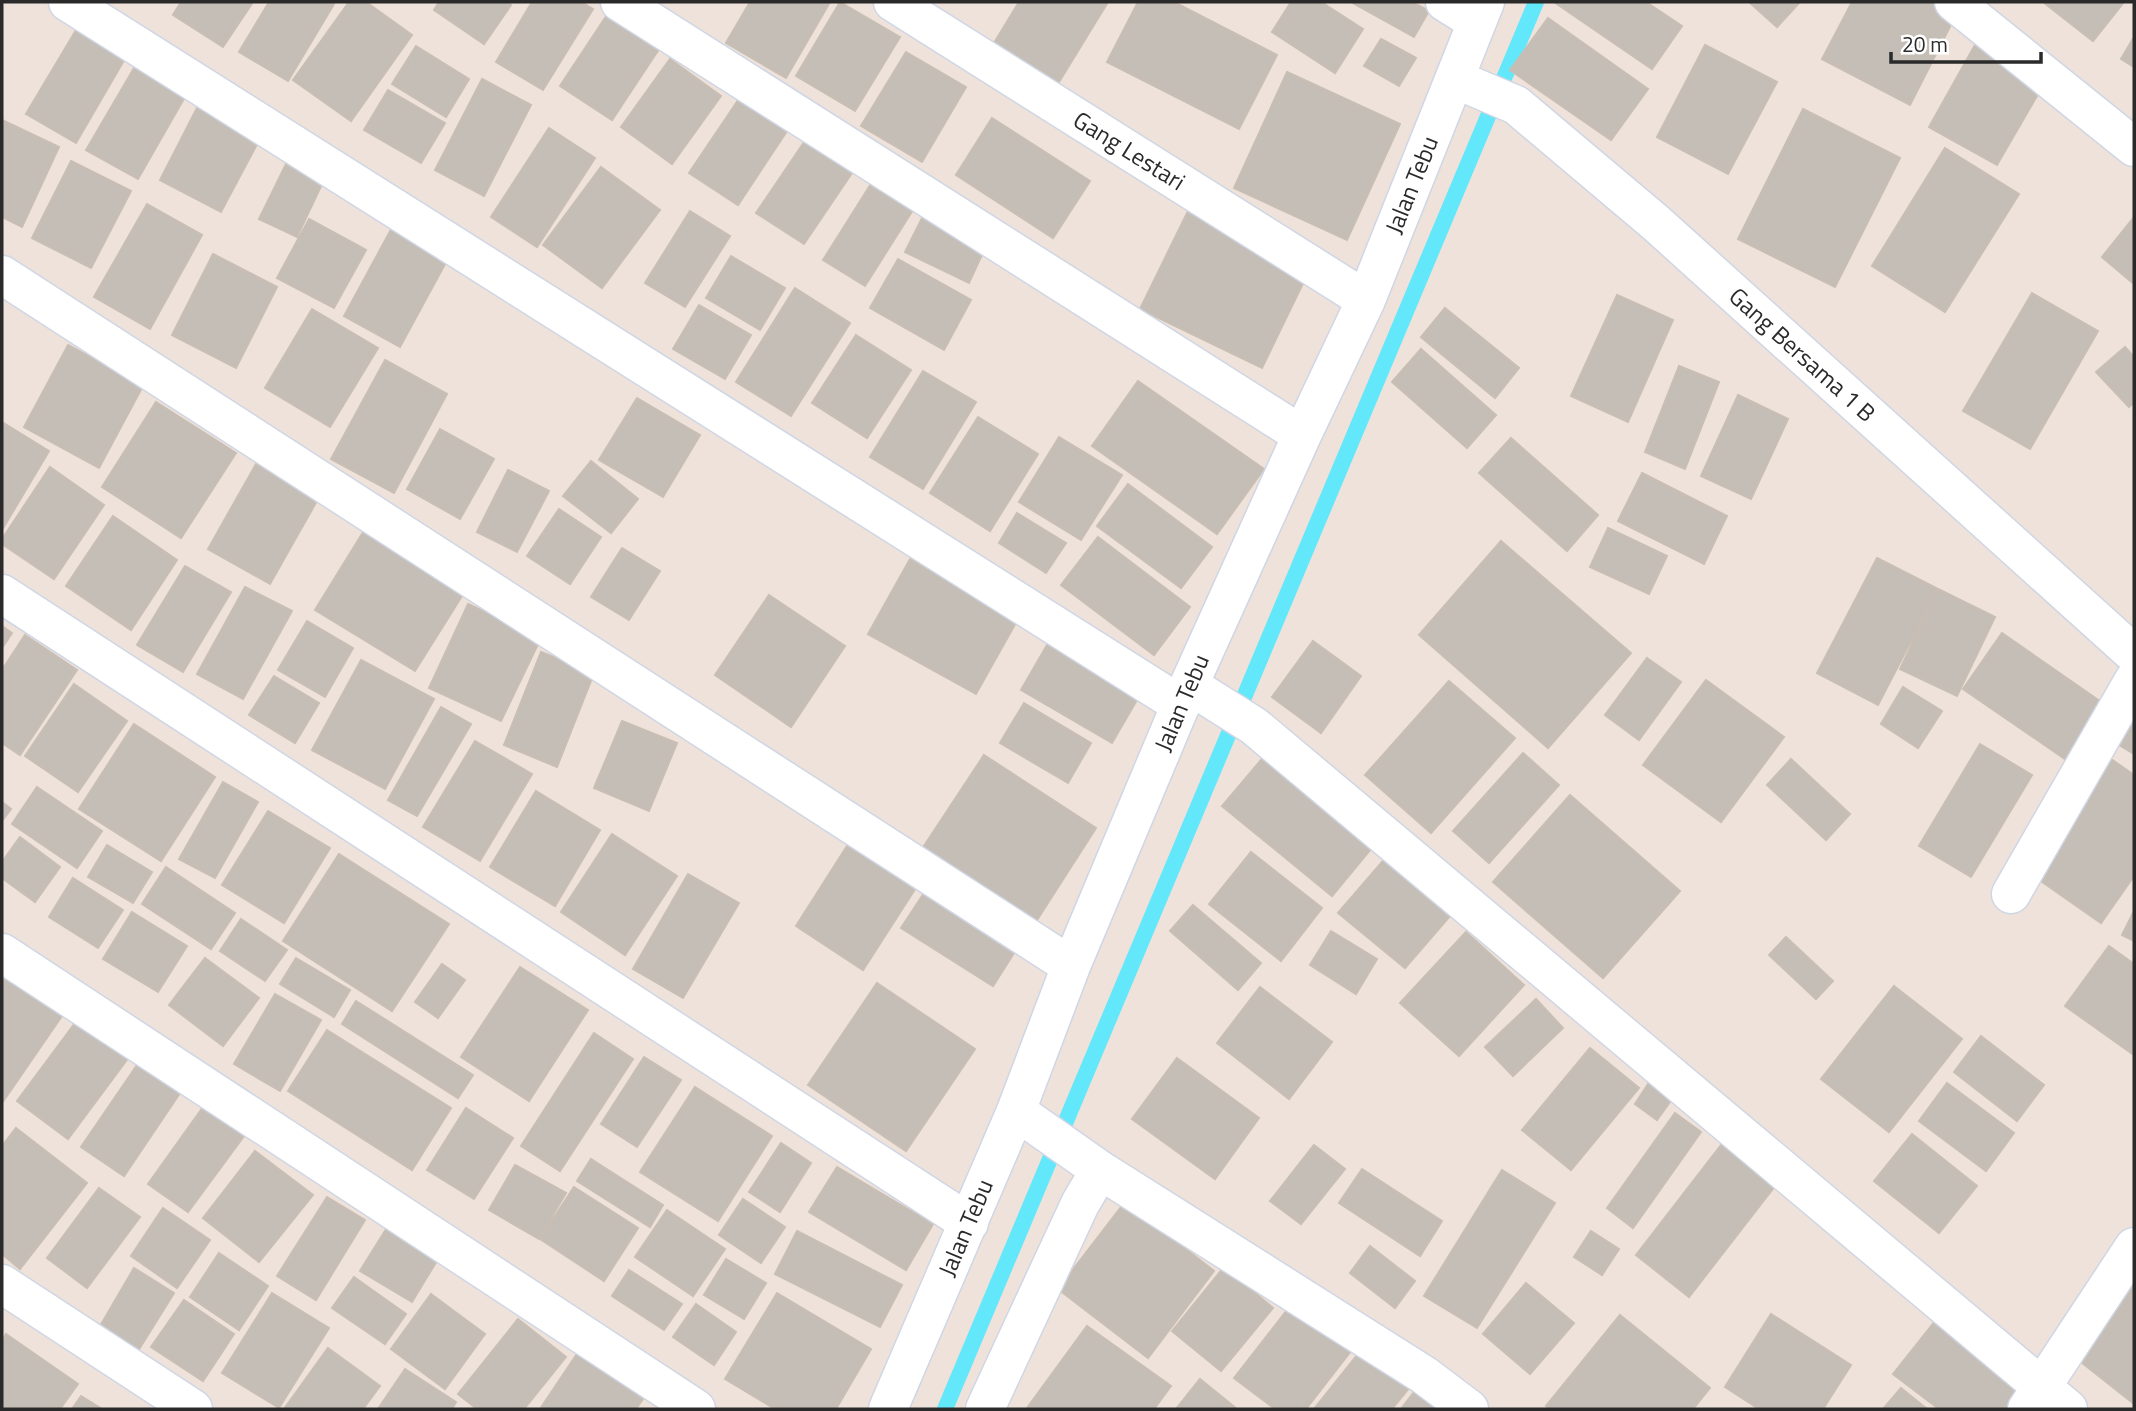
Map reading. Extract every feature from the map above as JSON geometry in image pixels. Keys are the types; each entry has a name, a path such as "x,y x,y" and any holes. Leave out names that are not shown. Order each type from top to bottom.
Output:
{"street":[{"path":"68,2 1191,694 1254,726 2046,1402 2134,1247"},
{"path":"620,2 1302,435"},
{"name":"Gang Lestari","path":"893,2 1366,300"},
{"path":"1445,2 1481,12"},
{"path":"1954,2 2134,147"},
{"name":"Jalan Tebu","path":"888,1409 969,1223 1024,1117 1071,966 1302,435 1466,83 1481,12"},
{"name":"Gang Bersama 1 B","path":"1466,83 1516,105 1657,223 2134,654"},
{"path":"2,275 1071,966"},
{"path":"2,594 969,1223"},
{"path":"2011,894 2134,680"},
{"path":"2,953 696,1409"},
{"path":"1024,1117 1095,1166 1424,1375 1469,1409"},
{"path":"992,1406 1095,1166"},
{"path":"2,1284 193,1409"}],"building":[{"path":"181,2 253,2 223,47 173,15"},
{"path":"269,2 334,4 288,81 239,52"},
{"path":"349,2 366,2 412,35 351,121 293,80"},
{"path":"439,2 507,2 511,5 484,44 434,10"},
{"path":"532,2 581,2 593,9 543,90 496,62"},
{"path":"750,2 830,2 786,78 726,43"},
{"path":"840,2 900,37 855,111 796,76"},
{"path":"1019,2 1108,2 1056,87 991,48"},
{"path":"1138,2 1174,2 1277,55 1239,129 1107,62"},
{"path":"1291,2 1321,2 1363,29 1335,73 1272,32"},
{"path":"1351,2 1412,2 1429,11 1414,37"},
{"path":"1554,2 1646,2 1682,26 1652,69"},
{"path":"1749,2 1800,2 1777,27"},
{"path":"1852,2 1930,2 1956,15 1910,105 1822,59"},
{"path":"2043,2 2124,2 2093,41"},
{"path":"613,6 665,40 612,120 560,86"},
{"path":"85,15 134,43 76,143 26,114"},
{"path":"1548,18 1648,89 1611,140 1510,70"},
{"path":"2134,37 2134,67 2121,59"},
{"path":"1381,39 1416,58 1399,86 1364,66"},
{"path":"1976,43 2045,82 1997,165 1929,127"},
{"path":"1705,45 1777,82 1728,174 1657,137"},
{"path":"416,46 469,79 446,117 392,84"},
{"path":"906,52 966,87 922,162 861,126"},
{"path":"140,58 190,88 138,179 86,150"},
{"path":"670,59 721,96 672,164 621,127"},
{"path":"1287,72 1400,124 1347,240 1234,188"},
{"path":"482,79 531,105 484,196 435,170"},
{"path":"388,90 445,123 421,163 364,130"},
{"path":"743,93 791,125 738,205 689,173"},
{"path":"201,100 263,133 221,212 160,180"},
{"path":"1803,109 1900,158 1835,287 1738,239"},
{"path":"992,118 1090,181 1053,238 956,175"},
{"path":"2,120 59,147 22,227 2,217"},
{"path":"549,128 595,158 537,247 491,217"},
{"path":"809,135 856,167 804,244 756,213"},
{"path":"1945,148 2019,194 1945,312 1872,266"},
{"path":"71,161 131,191 91,268 32,238"},
{"path":"286,164 323,182 297,237 259,219"},
{"path":"601,167 660,210 602,288 543,245"},
{"path":"874,179 916,205 865,286 823,260"},
{"path":"147,204 202,235 150,329 94,297"},
{"path":"690,211 730,236 685,307 645,283"},
{"path":"1188,211 1309,271 1262,368 1140,309"},
{"path":"923,216 986,246 969,283 905,252"},
{"path":"2134,217 2134,284 2102,257"},
{"path":"309,219 366,250 334,308 277,278"},
{"path":"394,224 450,255 400,347 344,316"},
{"path":"213,254 277,287 236,368 172,335"},
{"path":"731,256 785,288 760,330 706,298"},
{"path":"898,259 971,300 944,350 870,308"},
{"path":"795,288 850,323 791,416 736,382"},
{"path":"2032,293 2098,331 2030,449 1963,411"},
{"path":"1617,295 1673,320 1628,422 1571,396"},
{"path":"699,305 751,335 725,379 673,349"},
{"path":"1445,308 1519,368 1495,398 1421,337"},
{"path":"312,309 378,348 330,427 265,388"},
{"path":"856,335 911,370 867,438 812,403"},
{"path":"68,345 143,386 99,468 24,427"},
{"path":"2125,347 2134,357 2134,402 2129,407 2096,372"},
{"path":"1421,349 1496,415 1467,448 1392,382"},
{"path":"385,360 447,394 394,493 331,459"},
{"path":"1679,366 1719,382 1685,469 1645,452"},
{"path":"923,371 976,402 923,489 870,457"},
{"path":"1138,381 1264,469 1217,534 1092,446"},
{"path":"1738,395 1788,419 1751,499 1701,476"},
{"path":"637,398 700,435 663,497 599,460"},
{"path":"156,402 236,453 181,538 102,487"},
{"path":"978,417 1038,454 990,531 930,493"},
{"path":"2,422 49,451 2,530"},
{"path":"440,429 494,459 460,519 407,489"},
{"path":"1059,437 1122,475 1081,540 1019,502"},
{"path":"1511,438 1598,515 1567,551 1479,473"},
{"path":"591,461 638,499 611,533 563,496"},
{"path":"256,464 318,499 270,584 208,549"},
{"path":"50,467 104,505 54,579 2,544 2,539"},
{"path":"508,470 549,491 517,552 477,532"},
{"path":"1642,473 1727,516 1704,564 1618,521"},
{"path":"1128,484 1212,547 1181,588 1097,526"},
{"path":"559,509 601,537 570,584 527,556"},
{"path":"1017,513 1066,543 1046,573 999,543"},
{"path":"113,516 177,560 131,630 66,586"},
{"path":"367,526 467,588 415,671 315,610"},
{"path":"1608,528 1667,556 1649,594 1590,567"},
{"path":"1098,537 1190,607 1154,655 1061,585"},
{"path":"1501,541 1631,653 1548,748 1419,635"},
{"path":"622,548 660,571 629,620 591,597"},
{"path":"1877,558 1938,589 1878,705 1817,673"},
{"path":"910,559 1018,619 976,694 868,634"},
{"path":"185,566 231,592 183,672 137,645"},
{"path":"245,587 292,611 243,699 197,674"},
{"path":"1938,589 1995,617 1957,696 1900,669"},
{"path":"769,595 845,646 791,727 715,675"},
{"path":"468,604 541,638 501,721 429,688"},
{"path":"307,621 353,648 325,697 278,670"},
{"path":"2,626 12,633 2,648"},
{"path":"2002,633 2104,704 2065,759 1963,689"},
{"path":"25,635 77,670 20,755 2,743 2,670"},
{"path":"1313,641 1361,676 1321,733 1272,697"},
{"path":"1047,645 1138,698 1112,743 1021,690"},
{"path":"541,652 594,673 557,767 504,745"},
{"path":"1647,658 1681,682 1639,740 1605,715"},
{"path":"361,660 434,699 385,789 312,750"},
{"path":"274,676 319,703 295,743 249,715"},
{"path":"1706,680 1784,737 1721,822 1643,765"},
{"path":"1449,681 1515,738 1431,833 1365,775"},
{"path":"74,684 127,721 78,792 25,756"},
{"path":"1903,687 1942,711 1918,748 1881,724"},
{"path":"1024,703 1091,743 1068,783 1000,743"},
{"path":"441,707 471,724 417,816 388,800"},
{"path":"2134,719 2134,754 2119,745"},
{"path":"622,721 677,743 649,811 594,788"},
{"path":"134,724 215,777 161,861 79,809"},
{"path":"475,741 532,774 480,861 423,827"},
{"path":"1980,744 2032,775 1971,877 1919,846"},
{"path":"1272,747 1381,837 1332,896 1222,806"},
{"path":"1523,753 1559,785 1489,863 1453,831"},
{"path":"984,755 1096,828 1035,923 922,849"},
{"path":"1791,759 1850,814 1826,840 1767,785"},
{"path":"2111,759 2134,775 2134,876 2101,923 2031,874"},
{"path":"223,782 258,802 215,878 179,859"},
{"path":"37,787 102,831 77,868 12,824"},
{"path":"536,791 600,830 555,906 490,867"},
{"path":"1570,795 1680,891 1603,978 1493,882"},
{"path":"2,802 11,809 2,821"},
{"path":"268,811 330,848 284,923 222,885"},
{"path":"612,834 677,876 625,955 561,912"},
{"path":"20,837 60,867 35,902 2,878 2,862"},
{"path":"849,843 917,886 863,970 796,926"},
{"path":"107,845 152,872 133,903 88,877"},
{"path":"1251,852 1322,908 1281,961 1209,904"},
{"path":"339,854 449,924 392,1011 283,941"},
{"path":"1389,854 1456,909 1405,968 1338,913"},
{"path":"166,867 235,913 211,949 142,904"},
{"path":"688,874 739,903 683,998 633,969"},
{"path":"73,878 123,910 98,948 49,917"},
{"path":"928,887 1019,945 993,986 901,928"},
{"path":"1193,905 1261,963 1238,990 1170,931"},
{"path":"2134,911 2134,941 2122,935"},
{"path":"132,912 187,946 158,992 103,959"},
{"path":"241,919 287,950 265,981 220,951"},
{"path":"1331,931 1377,959 1356,994 1310,965"},
{"path":"1466,932 1524,985 1459,1056 1400,1003"},
{"path":"1786,937 1833,981 1816,999 1769,955"},
{"path":"2109,946 2134,964 2134,1055 2065,1006"},
{"path":"205,958 259,998 223,1046 169,1005"},
{"path":"296,958 350,990 334,1017 280,984"},
{"path":"442,964 465,980 438,1018 415,1002"},
{"path":"520,967 588,1010 529,1101 461,1057"},
{"path":"8,974 64,1013 2,1103 2,984"},
{"path":"877,983 975,1049 906,1151 808,1085"},
{"path":"1894,986 1962,1039 1889,1132 1821,1079"},
{"path":"1260,987 1332,1042 1289,1099 1217,1043"},
{"path":"275,994 321,1020 280,1091 234,1064"},
{"path":"1536,999 1563,1028 1513,1076 1485,1047"},
{"path":"356,1001 473,1075 458,1098 342,1024"},
{"path":"81,1015 132,1053 68,1139 17,1101"},
{"path":"327,1030 451,1108 412,1170 288,1091"},
{"path":"594,1033 633,1059 560,1171 521,1146"},
{"path":"1981,1036 2044,1085 2017,1121 1954,1072"},
{"path":"1590,1048 1639,1088 1571,1170 1522,1130"},
{"path":"644,1057 681,1080 637,1147 601,1124"},
{"path":"1177,1058 1259,1118 1215,1179 1132,1119"},
{"path":"137,1065 180,1093 124,1176 81,1147"},
{"path":"1654,1075 1677,1092 1657,1120 1635,1104"},
{"path":"1947,1083 2014,1133 1986,1171 1919,1121"},
{"path":"695,1087 772,1136 718,1221 640,1172"},
{"path":"206,1103 247,1132 188,1212 148,1184"},
{"path":"466,1108 513,1138 474,1199 427,1170"},
{"path":"1675,1113 1701,1132 1633,1228 1607,1208"},
{"path":"16,1128 87,1183 20,1269 2,1254 2,1146"},
{"path":"1912,1134 1977,1186 1939,1233 1874,1181"},
{"path":"1725,1140 1779,1181 1689,1297 1636,1255"},
{"path":"781,1143 811,1163 780,1212 749,1192"},
{"path":"1314,1145 1345,1169 1301,1224 1270,1201"},
{"path":"255,1151 313,1195 259,1262 203,1218"},
{"path":"591,1159 663,1205 650,1227 577,1181"},
{"path":"515,1165 566,1193 539,1239 489,1210"},
{"path":"837,1167 933,1224 906,1270 809,1212"},
{"path":"1362,1169 1442,1221 1420,1256 1339,1203"},
{"path":"1502,1170 1555,1203 1477,1328 1424,1296"},
{"path":"574,1187 638,1228 604,1281 540,1239"},
{"path":"99,1188 140,1217 87,1288 47,1258"},
{"path":"327,1197 365,1220 316,1300 277,1276"},
{"path":"743,1199 785,1227 761,1263 719,1235"},
{"path":"1125,1202 1214,1271 1148,1358 1058,1289"},
{"path":"163,1208 210,1240 177,1288 131,1256"},
{"path":"667,1210 725,1249 693,1296 635,1257"},
{"path":"393,1218 444,1249 412,1302 360,1271"},
{"path":"797,1231 902,1285 880,1327 775,1274"},
{"path":"1591,1231 1619,1249 1602,1275 1574,1257"},
{"path":"1370,1246 1415,1281 1395,1308 1350,1273"},
{"path":"219,1253 268,1286 239,1330 190,1297"},
{"path":"726,1259 766,1283 744,1319 704,1295"},
{"path":"1224,1267 1273,1308 1221,1371 1172,1331"},
{"path":"134,1268 174,1293 138,1351 99,1328"},
{"path":"629,1270 682,1304 664,1330 612,1296"},
{"path":"354,1277 406,1314 385,1344 332,1308"},
{"path":"1526,1283 1574,1323 1530,1374 1483,1334"},
{"path":"2134,1284 2134,1404 2076,1358"},
{"path":"272,1293 329,1328 279,1408 222,1373"},
{"path":"777,1293 871,1349 836,1409 775,1409 725,1379"},
{"path":"431,1294 485,1334 445,1389 391,1349"},
{"path":"1298,1296 1358,1342 1306,1409 1275,1409 1234,1378"},
{"path":"184,1300 234,1334 203,1381 151,1347"},
{"path":"696,1304 736,1332 714,1365 673,1337"},
{"path":"1771,1314 1851,1365 1823,1409 1759,1409 1725,1387"},
{"path":"1620,1315 1710,1388 1693,1409 1549,1409 1546,1406"},
{"path":"1940,1315 2032,1388 2016,1409 1939,1409 1893,1374"},
{"path":"518,1319 566,1357 524,1409 477,1409 458,1394"},
{"path":"1087,1326 1171,1386 1154,1409 1027,1408"},
{"path":"6,1334 78,1384 60,1409 2,1409 2,1341"},
{"path":"328,1348 380,1386 363,1409 284,1409"},
{"path":"1362,1349 1410,1387 1392,1409 1314,1409"},
{"path":"579,1351 645,1396 636,1409 540,1409"},
{"path":"405,1369 456,1402 452,1409 378,1409"},
{"path":"1200,1379 1237,1409 1176,1409"},
{"path":"1421,1383 1454,1409 1401,1409"},
{"path":"1901,1388 1927,1409 1883,1409"},
{"path":"81,1396 102,1409 72,1409"}],"waterway":[{"path":"945,1409 1536,2"}]}
